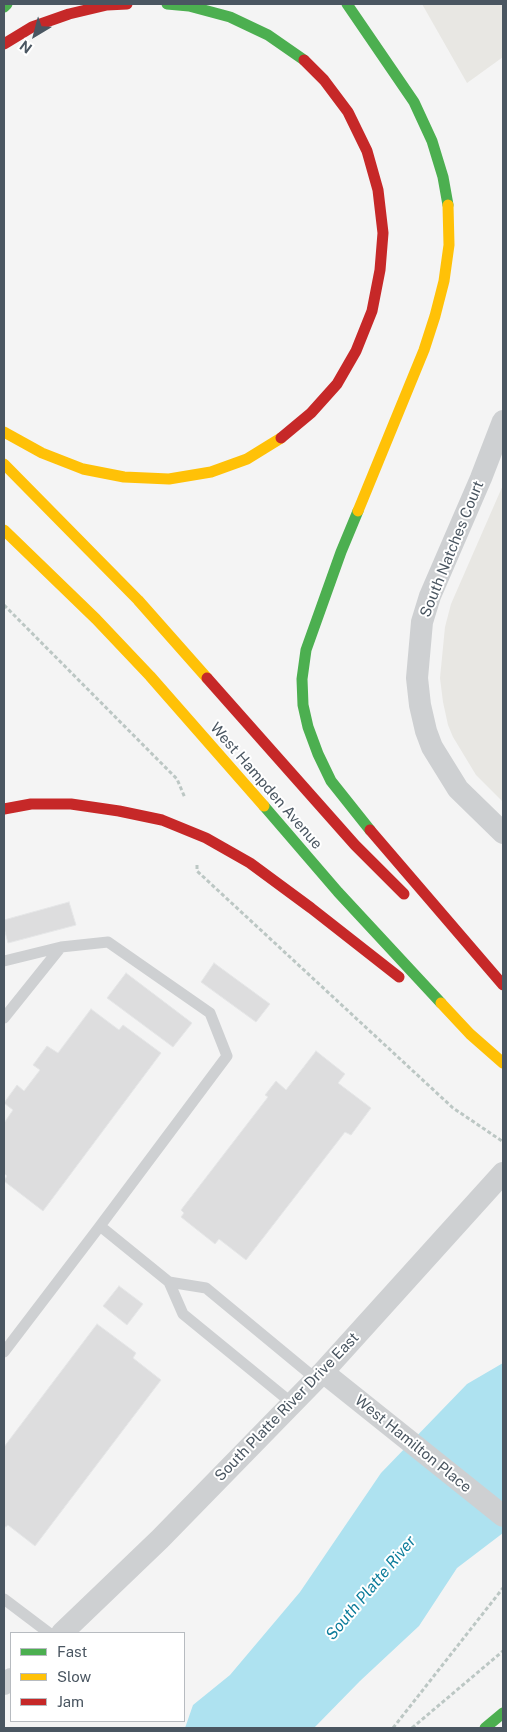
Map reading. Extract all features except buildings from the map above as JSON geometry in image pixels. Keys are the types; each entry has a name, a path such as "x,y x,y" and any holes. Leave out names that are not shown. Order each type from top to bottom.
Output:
{"main road":[{"path":"4,7 7,4"},
{"path":"4,44 32,27 69,14 107,5 127,4"},
{"path":"4,432 42,453 83,469 124,477 169,479 211,472 247,459 281,438 311,413 337,384 356,352 372,311 380,270 383,232 379,198 367,150 348,112 324,80 298,56 268,35 230,17 188,6 167,4"},
{"path":"343,7 384,56 414,102 432,141 444,177 449,210 449,245 440,298 424,350 341,552 306,650 302,679 303,705 308,728 331,781 348,804 503,986"},
{"name":"West Hampden Avenue","path":"4,464 138,600 355,845 412,902"},
{"name":"West Hampden Avenue","path":"4,530 96,618 198,729 338,892 470,1034 503,1063"},
{"path":"4,809 31,804 71,804 162,820 206,838 250,863 311,908 470,1034"},
{"path":"440,928 503,986"},
{"path":"485,1728 503,1714"}],"street":[{"name":"South Natches Court","path":"503,420 481,478 430,596 422,622 417,678 420,706 426,732 445,769 464,796 503,833"},
{"name":"South Platte River Drive East","path":"63,1632 160,1539 319,1376 503,1173"},
{"name":"West Hamilton Place","path":"319,1376 373,1412 503,1516"}],"lane":[{"path":"4,961 61,948 108,942 210,1013 227,1056 4,1352"},
{"path":"4,1018 61,948"},
{"path":"100,1226 169,1282 183,1314 292,1404"},
{"path":"169,1282 206,1288 319,1376"},
{"path":"4,1599 48,1632"}],"path":[{"path":"393,1728 503,1588"},
{"path":"412,1728 503,1651"}],"shaded area":[{"path":"422,4 503,4 503,57 467,83"},
{"path":"503,485 503,802 476,775 453,737 448,725 440,678 445,627 451,604"}],"water":[{"name":"South Platte River","path":"503,1363 503,1533 457,1568 419,1626 360,1681 314,1728 185,1728 193,1705 230,1675 300,1592 381,1473 467,1384"}],"traffic: fast":[{"path":"4,7 7,4"},
{"path":"167,4 189,6 230,17 268,35 304,60"},
{"path":"347,4 414,102 432,141 443,177 448,205"},
{"path":"358,511 341,552 306,650 302,679 303,705 308,727 318,754 331,781 370,830"},
{"path":"264,806 338,892 441,1003"},
{"path":"485,1728 503,1713"}],"traffic: slow":[{"path":"358,511 424,350 435,316 444,281 449,245 448,205"},
{"path":"4,432 42,453 83,469 124,477 169,479 211,472 247,459 281,438"},
{"path":"4,464 138,600 207,678"},
{"path":"4,530 96,619 150,676 264,806"},
{"path":"441,1003 470,1034 503,1063"}],"traffic: jam":[{"path":"4,44 32,27 69,14 107,5 127,4"},
{"path":"281,438 311,413 337,384 356,351 372,311 380,270 383,233 378,190 367,151 348,112 324,80 304,60"},
{"path":"207,678 355,845 404,894"},
{"path":"4,809 31,804 71,804 162,820 206,838 250,863 399,977"},
{"path":"370,830 503,985"}]}
